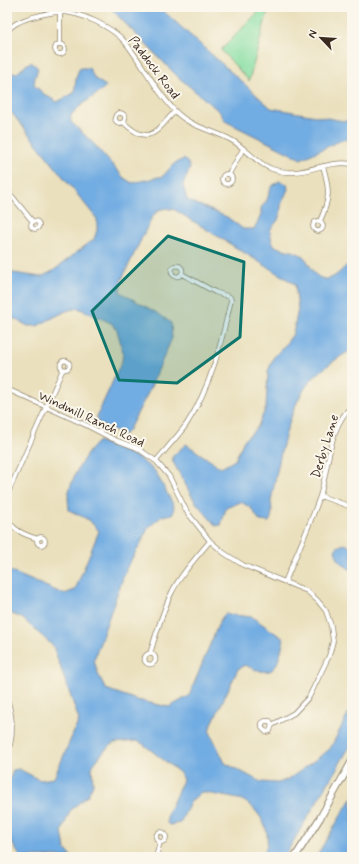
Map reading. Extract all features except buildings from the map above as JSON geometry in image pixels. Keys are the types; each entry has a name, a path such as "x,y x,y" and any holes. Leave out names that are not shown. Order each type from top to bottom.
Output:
{"street":[{"path":"60,7 60,43"},
{"name":"Paddock Road","path":"7,31 17,24 34,17 60,12 84,17 107,27 124,41 159,92 175,111 190,123 204,130 221,135 234,142 261,164 284,173 302,172 336,163 352,164"},
{"name":"Paddock Road","path":"123,122 133,132 140,135 149,136 157,131 175,111"},
{"path":"229,174 243,149"},
{"path":"320,221 327,207 329,195 323,166"},
{"path":"7,190 33,222"},
{"path":"156,461 186,425 205,390 218,356 231,300 230,297 215,292 182,274"},
{"path":"7,496 63,370"},
{"name":"Windmill Ranch Road","path":"7,389 113,439 137,448 156,461 169,476 188,512 210,541 224,553 243,565 306,591 318,601 326,611 331,626 333,641 329,656 309,697 294,713 272,725"},
{"name":"Derby Lane","path":"285,582 320,496 338,423 345,412 352,406"},
{"name":"Derby Lane","path":"320,496 352,507"},
{"path":"7,518 14,528 21,533 38,539"},
{"path":"150,654 154,639 172,593 188,567 210,541"},
{"path":"7,699 10,706 12,726 7,755"},
{"path":"295,857 320,818 352,761"},
{"path":"156,857 160,842"}],"highlighted area":[{"path":"168,236 244,262 240,337 177,383 119,380 92,311"}],"green space":[{"path":"263,7 269,7 249,81 221,50"}],"water":[{"path":"111,7 159,7 271,108 344,121 352,121 352,142 344,139 301,159 225,121 220,112 178,77 114,12"},
{"path":"31,62 38,68 34,85 44,94 57,102 74,93 76,77 80,68 89,68 95,79 106,86 73,113 71,122 93,143 124,178 132,183 163,176 175,163 184,159 190,168 183,185 187,200 227,217 243,229 254,229 261,215 261,208 267,200 271,187 279,181 287,184 288,189 281,205 278,220 270,230 274,245 281,249 293,251 301,255 305,258 317,276 325,279 329,279 336,275 352,260 352,350 333,361 313,378 308,383 298,400 288,427 280,458 271,501 272,515 269,522 260,521 251,508 241,502 226,508 221,525 216,526 194,500 173,462 172,457 186,444 221,468 235,460 244,440 257,428 266,408 268,372 273,358 293,334 298,309 295,284 175,210 159,210 152,217 121,281 120,292 159,314 171,323 172,338 149,391 128,431 123,435 98,423 97,416 122,361 123,352 117,330 111,323 78,308 66,311 37,326 28,326 7,315 7,272 41,277 53,271 94,239 97,230 97,219 7,107 7,72 17,73"},
{"path":"99,441 137,457 155,471 174,506 173,514 162,516 148,528 127,567 94,660 98,674 106,689 137,700 169,707 189,696 220,620 225,614 252,617 284,639 277,663 270,671 256,670 245,665 238,669 209,730 225,763 261,782 278,783 289,779 330,749 352,706 352,743 284,857 261,857 267,842 265,826 251,806 241,800 201,792 191,801 180,823 169,825 167,823 167,815 183,780 180,773 137,741 114,743 105,750 92,766 93,784 88,795 70,811 62,831 65,849 72,857 21,857 10,838 7,831 7,787 13,770 19,769 40,780 54,778 79,720 53,646 22,618 7,612 7,570 64,594 75,590 99,531 89,520 69,510 69,491 71,483 79,467 89,452"},
{"path":"344,544 352,547 352,571 339,561 335,551 337,547"},
{"path":"352,797 352,843 343,857 316,857"}]}
